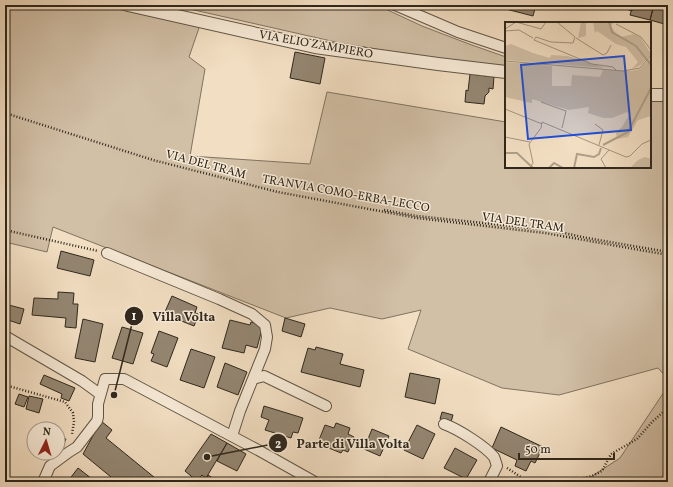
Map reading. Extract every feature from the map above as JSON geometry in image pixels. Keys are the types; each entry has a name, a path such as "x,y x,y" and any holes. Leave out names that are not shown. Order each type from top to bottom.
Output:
{"street":[{"name":"VIA ELIO ZAMPIERO","path":"128,5 315,47 505,72"},
{"path":"395,5 458,32 505,48"},
{"path":"651,95 668,95"},
{"path":"107,253 252,314 265,325 267,337 265,349 240,411 232,436"},
{"path":"5,336 82,381 100,394"},
{"path":"253,379 264,376 326,406"},
{"path":"42,482 50,466 77,447 97,421 98,404 105,379 124,379 315,482"},
{"path":"444,424 454,428 482,446 495,458 497,466 489,482"}],"path":[{"name":"TRANVIA COMO-ERBA-LECCO","path":"5,113 148,158 282,194 417,216 550,230 668,252"},
{"name":"VIA DEL TRAM","path":"5,113 153,160 278,192 418,218 545,233 668,255"},
{"path":"5,230 107,253"},
{"path":"5,385 65,402 73,413 74,422 69,452"},
{"path":"551,482 579,479 592,476 602,471 611,454 637,439 653,421 668,408"},
{"path":"497,466 504,467 533,482"}],"shaded area":[{"path":"5,5 97,5 200,25 189,57 205,69 190,156 310,164 327,92 505,122 505,168 651,168 651,100 668,101 668,379 658,368 559,395 502,388 408,349 421,310 382,319 330,308 286,318 53,227 47,252 5,242"},
{"path":"172,5 377,5 422,26 505,57 505,67 441,60 340,43"},
{"path":"668,386 668,482 583,482 620,458"}],"building":[{"path":"494,5 536,5 533,16"},
{"path":"614,5 633,5 632,11"},
{"path":"633,5 654,5 650,20 630,15"},
{"path":"654,5 668,5 668,25 650,20"},
{"path":"295,52 325,58 320,84 290,78"},
{"path":"470,74 494,77 493,89 489,88 489,92 485,96 484,104 465,102"},
{"path":"61,251 94,260 90,276 57,268"},
{"path":"58,292 74,293 73,304 78,304 76,328 65,327 66,318 32,315 34,298 58,299"},
{"path":"172,296 197,307 195,313 199,314 194,326 164,314"},
{"path":"5,304 24,309 20,324 8,320 6,325 5,324"},
{"path":"285,318 305,324 301,337 282,331"},
{"path":"83,319 103,324 95,362 75,358"},
{"path":"230,320 250,325 251,322 263,325 257,348 246,345 244,353 222,348"},
{"path":"122,327 143,333 133,364 112,358"},
{"path":"159,331 178,338 167,367 151,361 154,354 151,353"},
{"path":"316,347 343,354 340,364 364,370 360,387 301,372 308,348 315,350"},
{"path":"191,349 215,357 204,388 180,380"},
{"path":"225,363 247,372 238,395 217,387"},
{"path":"410,373 440,379 435,404 405,397"},
{"path":"44,375 75,388 69,401 61,398 62,394 40,384"},
{"path":"19,394 28,397 24,407 15,404"},
{"path":"29,396 43,399 39,413 26,409"},
{"path":"264,406 303,418 298,433 293,432 291,438 265,430 269,420 261,417"},
{"path":"442,412 453,415 451,422 440,419"},
{"path":"101,421 112,430 106,438 160,482 117,482 83,454"},
{"path":"336,423 350,428 348,434 354,437 348,452 343,450 341,453 324,446 325,443 319,440 325,425 334,428"},
{"path":"417,425 435,434 423,459 404,450"},
{"path":"501,427 543,447 535,463 531,461 526,471 515,466 517,460 492,448"},
{"path":"372,429 389,436 380,456 364,449"},
{"path":"211,434 227,443 206,478 202,475 197,481 185,471"},
{"path":"227,443 246,454 237,471 217,461"},
{"path":"455,448 477,460 466,479 444,468"},
{"path":"78,468 96,482 68,481"},
{"path":"208,475 219,482 203,482"},
{"path":"385,477 397,482 383,482"}],"waterway":[{"path":"662,482 668,468"}],"place":[{"name":"Villa Volta","path":"114,395"},
{"name":"Parte di Villa Volta","path":"207,457"}]}
